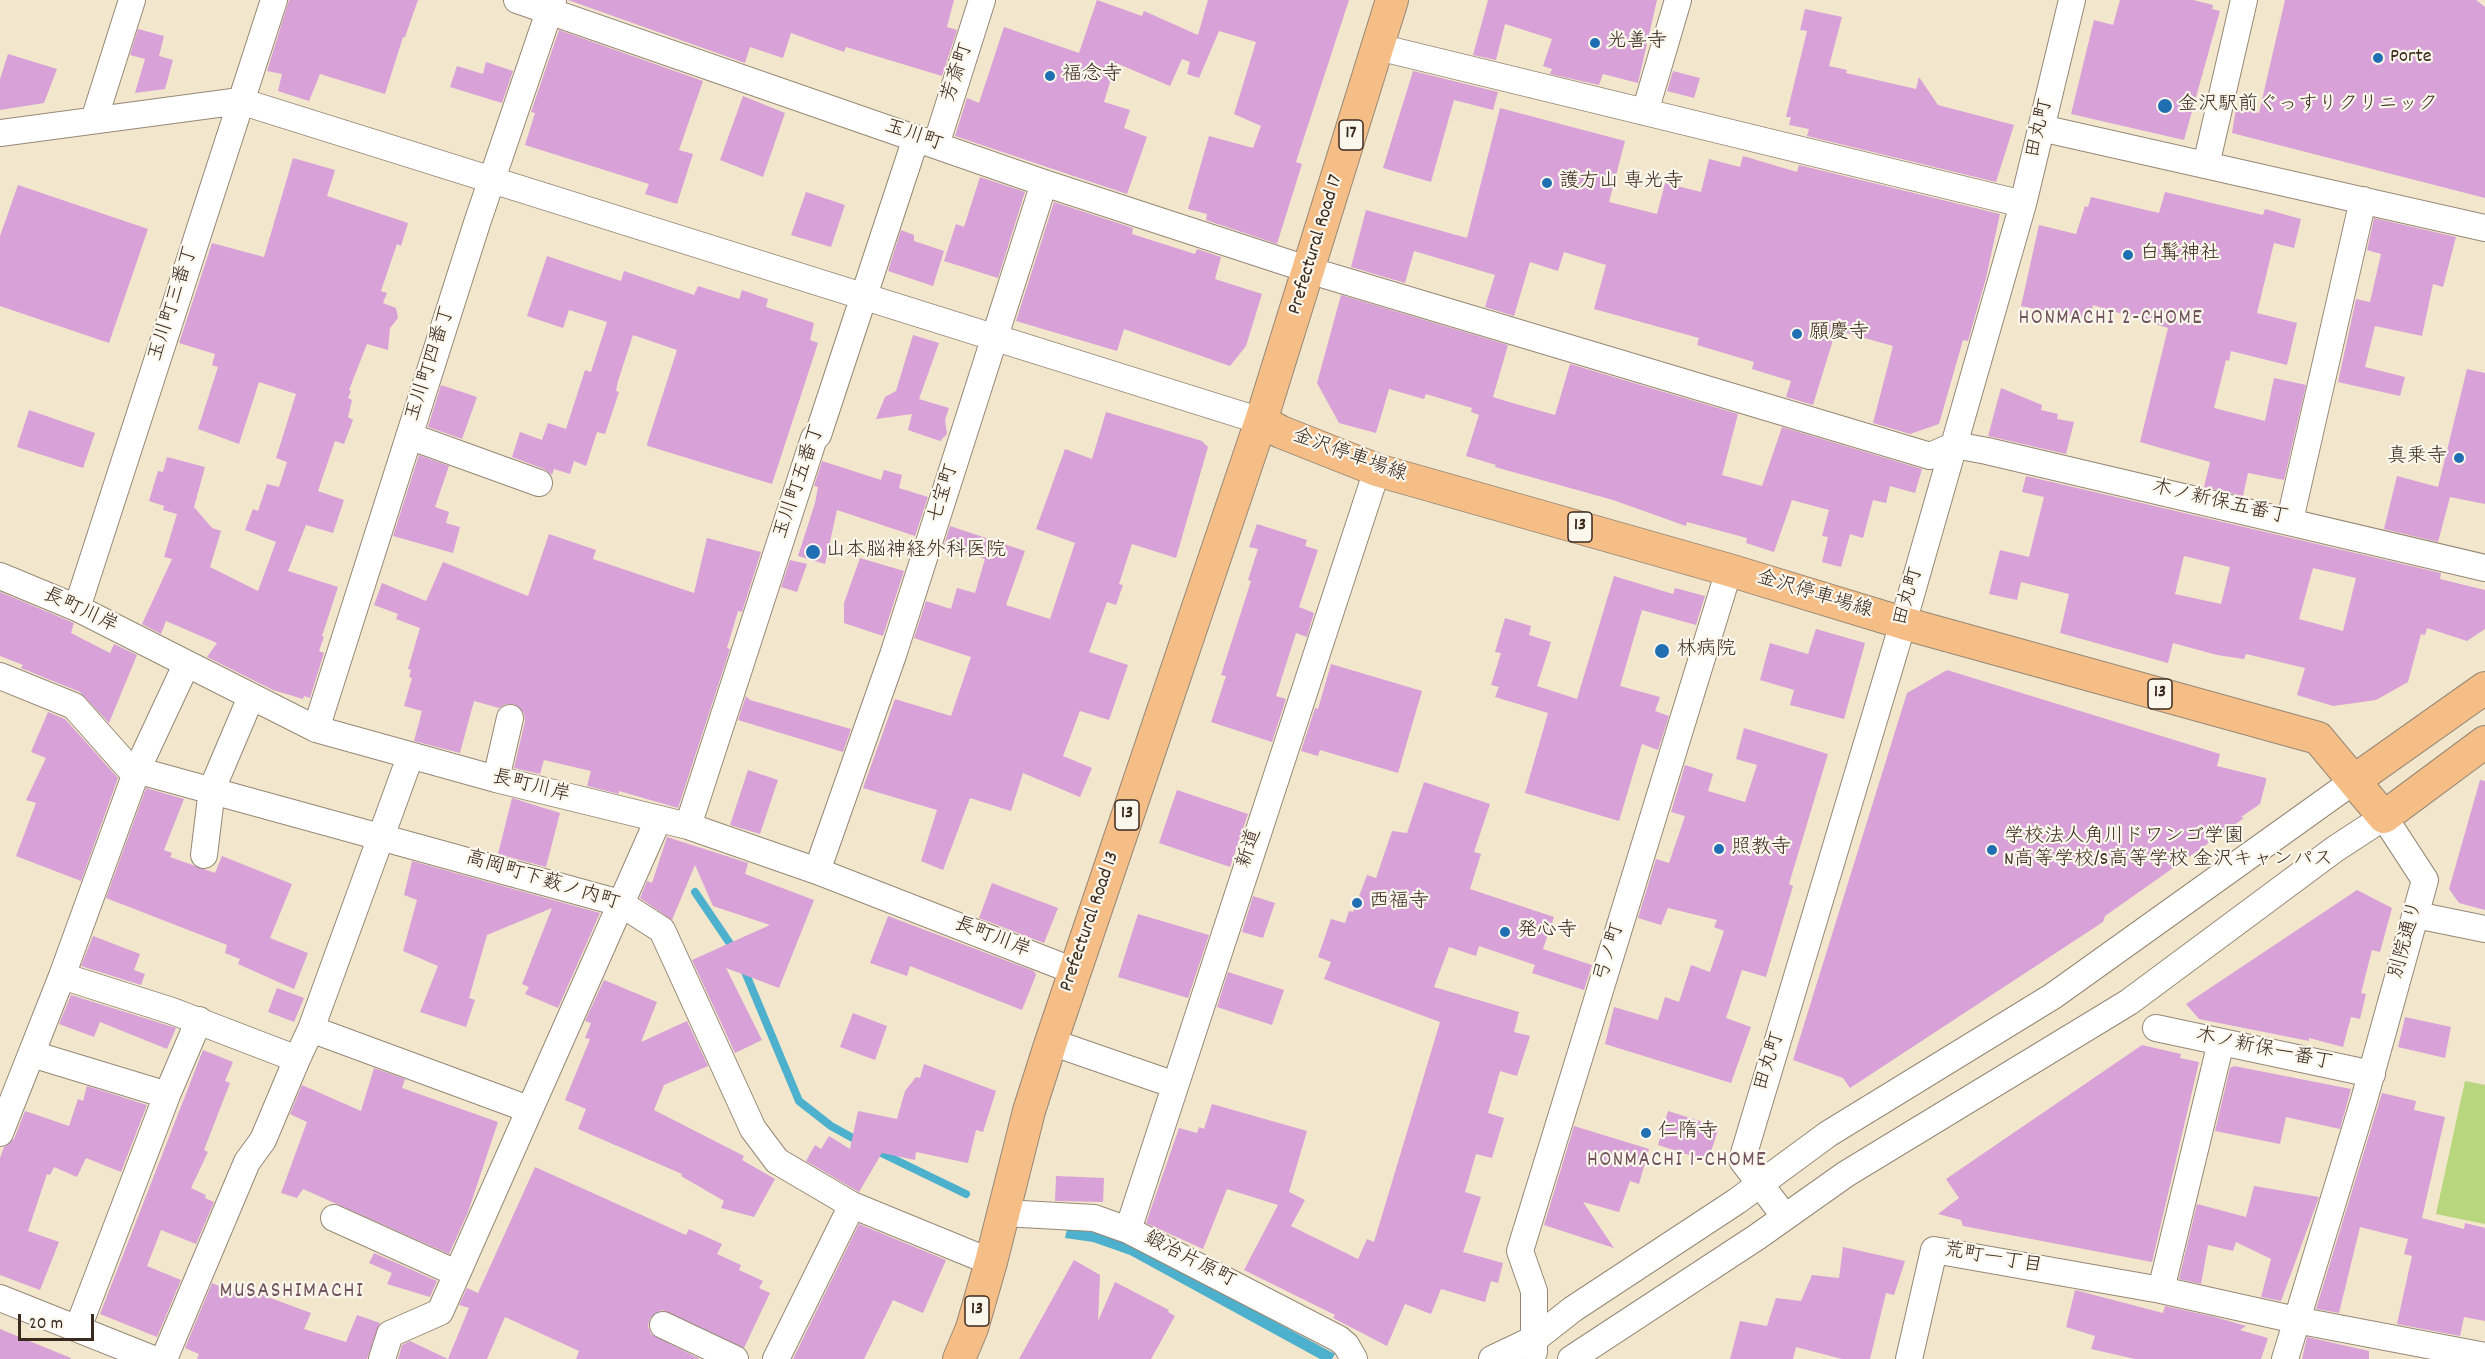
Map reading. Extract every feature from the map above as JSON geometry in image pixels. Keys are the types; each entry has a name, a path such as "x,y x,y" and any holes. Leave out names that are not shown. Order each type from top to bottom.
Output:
{"main road":[{"name":"Prefectural Road 17","path":"1261,421 1392,0"},
{"name":"金沢停車場線","path":"1261,421 1281,432 1377,470 1729,570 1903,623 2318,738 2384,817"},
{"name":"Prefectural Road 13","path":"959,1359 972,1328 1029,1111 1051,1042 1261,421"},
{"path":"2355,780 2485,688"},
{"path":"2384,817 2485,742"}],"street":[{"path":"94,120 132,0"},
{"name":"玉川町三番丁","path":"77,608 274,0"},
{"name":"玉川町","path":"517,0 551,5 926,142 1044,183 1310,269 1930,456 1954,445"},
{"name":"芳斎町","path":"926,142 982,0"},
{"path":"1645,112 1678,0"},
{"name":"田丸町","path":"1760,1184 1742,1160 1903,623 2023,204 2072,0"},
{"path":"2206,165 2244,0"},
{"name":"玉川町四番丁","path":"316,729 409,436 551,5"},
{"path":"1378,47 2023,204"},
{"path":"0,133 240,101 493,180 562,204 994,335 1261,421"},
{"path":"2041,128 2485,228"},
{"name":"玉川町五番丁","path":"688,826 862,295 926,142"},
{"name":"七宝町","path":"817,871 894,655 1044,183"},
{"path":"2290,520 2363,200"},
{"path":"409,436 539,483"},
{"name":"木ノ新保五番丁","path":"1954,445 2290,520 2485,568"},
{"name":"新道","path":"1128,1230 1377,470"},
{"name":"弓ノ町","path":"1535,1349 1534,1291 1520,1251 1729,570"},
{"name":"長町川岸","path":"0,576 77,608 316,729 410,757 688,826 817,871 1074,971"},
{"path":"0,1133 62,976 137,770 186,665"},
{"name":"高岡町下薮ノ内町","path":"0,676 74,706 129,768 620,903 662,930 753,1129 777,1161 852,1204 991,1262"},
{"path":"204,855 212,789 251,697"},
{"path":"495,779 510,718"},
{"path":"164,1359 247,1162 263,1140 311,1029 410,757"},
{"path":"1492,1359 1535,1349 1573,1309 1760,1184 1828,1134 2053,996 2355,780"},
{"path":"1571,1359 1846,1174 2129,1002 2335,849 2384,817"},
{"name":"別院通り","path":"2296,1320 2372,1074 2425,880 2384,817"},
{"path":"382,1359 390,1334 440,1312 658,820"},
{"path":"2416,915 2485,929"},
{"path":"62,976 199,1020 297,1059"},
{"path":"78,1329 167,1095 199,1020"},
{"name":"木ノ新保一番丁","path":"2156,1028 2372,1074"},
{"path":"311,1029 528,1109"},
{"path":"1051,1042 1175,1085"},
{"path":"2221,1042 2162,1290 2296,1320 2485,1356"},
{"path":"32,1054 167,1095"},
{"path":"1760,1184 1785,1217"},
{"path":"776,1359 852,1204"},
{"name":"鍛冶片原町","path":"1004,1213 1094,1218 1128,1230 1339,1339 1346,1345 1354,1359"},
{"path":"334,1218 456,1273"},
{"name":"荒町一丁目","path":"1909,1359 1934,1250 2162,1290"},
{"path":"0,1298 153,1359"},
{"path":"2285,1359 2296,1320"},
{"path":"663,1325 735,1359"}],"green space":[{"path":"2465,1081 2485,1085 2485,1224 2436,1214"}],"water":[{"path":"1067,1229 1095,1232 1135,1246 1335,1354 1332,1359 1320,1359 1130,1255 1093,1242 1065,1238"}],"building":[{"path":"289,0 418,0 405,37 403,37 385,94 320,74 309,101 278,91 282,74 267,71"},
{"path":"568,0 954,0 947,27 957,30 942,76 846,47 844,52 791,33 783,58 750,47 745,63"},
{"path":"1097,0 1142,16 1144,11 1198,35 1208,0 1349,0 1296,162 1302,164 1277,244 1206,220 1207,214 1188,209 1209,136 1253,148 1261,126 1234,114 1256,42 1219,31 1199,78 1187,74 1190,62 1182,59 1170,86 1116,63 1104,102 1130,110 1124,128 1147,137 1127,194 955,136 967,98 979,103 1004,27 1079,53"},
{"path":"1488,0 1657,0 1638,83 1603,74 1599,85 1550,74 1552,69 1543,66 1552,39 1505,24 1496,60 1473,55"},
{"path":"2120,0 2193,0 2213,5 2212,9 2220,11 2184,140 2071,114 2094,20 2113,25"},
{"name":"Porte","path":"2285,0 2476,0 2485,7 2485,198 2232,133 2236,108 2259,113"},
{"path":"1805,9 1842,17 1829,66 1847,70 1846,73 1916,89 1919,77 1938,105 2014,125 1996,182 1807,136 1809,129 1789,125 1791,117 1786,117 1807,31 1800,30"},
{"path":"138,29 164,36 159,56 173,60 165,89 135,93 145,59 130,55"},
{"path":"559,30 703,81 679,150 693,154 677,204 645,194 649,184 525,145 535,113 531,112"},
{"path":"8,54 57,69 44,103 0,110 0,79"},
{"path":"486,62 513,71 502,103 450,87 457,66 483,74"},
{"path":"1413,71 1498,92 1493,110 1454,100 1431,182 1383,168"},
{"path":"1673,71 1700,78 1694,98 1667,91"},
{"path":"743,96 785,113 763,177 720,160"},
{"path":"1500,108 1625,141 1609,202 1657,214 1665,183 1701,192 1709,159 1740,167 1743,156 1797,172 1799,165 2000,214 1986,278 1968,341 1963,340 1939,424 1910,434 1873,423 1893,346 1836,330 1813,405 1786,397 1791,381 1752,369 1754,362 1697,345 1699,338 1594,309 1606,265 1564,252 1558,271 1530,262 1514,316 1485,307 1495,275 1414,251 1405,283 1351,267 1366,210 1467,238"},
{"path":"293,158 335,170 327,196 408,223 401,246 397,244 381,291 387,293 383,303 396,308 398,318 390,328 388,350 367,344 349,390 351,391 348,398 352,400 348,417 353,420 344,444 335,441 318,491 344,500 333,533 306,525 288,571 338,587 322,636 324,637 319,651 324,653 310,698 304,696 303,699 273,690 207,657 217,643 166,621 161,634 142,624 172,559 164,557 177,514 163,510 164,506 149,501 158,471 163,472 167,457 205,467 194,507 212,528 221,531 210,567 258,591 276,542 245,530 253,509 258,511 267,484 279,487 287,462 276,458 296,394 259,382 239,444 198,429 218,367 212,365 215,354 179,343 212,243 264,257"},
{"path":"980,177 1025,192 998,278 944,261 956,224 964,227"},
{"path":"18,185 148,229 109,343 0,306 0,236"},
{"path":"806,192 845,205 831,247 791,235"},
{"path":"2165,192 2263,215 2265,209 2301,219 2294,248 2274,243 2257,313 2297,323 2287,365 2231,351 2229,361 2226,360 2214,408 2265,421 2274,378 2306,385 2284,480 2248,473 2243,496 2204,487 2210,462 2140,442 2168,328 2093,305 2089,320 2021,306 2039,225 2076,234 2085,206 2088,207 2091,197 2159,213"},
{"path":"1054,202 1133,228 1132,234 1195,254 1197,249 1221,257 1215,279 1262,294 1246,346 1230,366 1124,329 1117,351 1016,321"},
{"path":"2374,218 2456,237 2443,287 2433,284 2422,336 2375,326 2365,367 2405,377 2400,396 2338,382 2356,299 2370,302 2381,254 2367,250"},
{"path":"901,230 914,235 914,241 944,251 933,286 888,271"},
{"path":"547,256 621,281 624,271 694,295 698,286 739,299 742,290 768,299 766,307 814,323 810,340 818,343 772,484 648,446 677,350 633,335 618,381 616,391 619,392 605,434 597,432 586,466 574,461 570,474 554,469 552,475 544,469 512,457 520,432 542,440 548,423 566,429 585,370 591,372 607,322 569,310 563,328 527,316"},
{"path":"1341,295 1508,345 1493,397 1555,415 1570,364 1738,414 1722,475 1762,486 1782,427 1922,469 1915,493 1890,486 1886,503 1873,500 1863,538 1850,534 1841,567 1822,562 1828,537 1822,536 1829,510 1792,500 1774,552 1746,543 1747,538 1687,522 1686,526 1613,500 1495,467 1496,465 1466,456 1479,415 1471,412 1472,408 1426,394 1424,399 1389,389 1376,433 1339,423 1317,383"},
{"path":"913,335 939,343 919,399 949,408 945,420 947,434 940,441 908,430 912,414 876,419 885,397 896,391"},
{"path":"2467,369 2485,373 2485,504 2450,497 2438,542 2384,529 2397,476 2438,487"},
{"path":"441,385 477,397 462,439 428,427"},
{"path":"2001,388 2042,405 2041,410 2058,414 2057,419 2074,422 2066,454 1988,436"},
{"path":"29,410 95,433 83,468 17,447"},
{"path":"1106,412 1202,441 1208,447 1176,558 1132,544 1119,584 1123,585 1116,605 1107,602 1089,652 1128,665 1109,720 1080,711 1063,756 1092,768 1080,797 1023,773 1011,811 970,798 943,870 921,861 937,810 863,788 895,699 951,716 971,657 914,638 926,601 951,609 957,588 975,593 985,559 944,545 950,526 1025,551 1006,605 1050,619 1075,543 1036,529 1065,449 1092,459"},
{"path":"419,455 449,466 435,507 449,512 446,523 460,527 453,553 393,536"},
{"path":"822,461 881,480 884,470 902,475 899,488 928,497 915,536 837,510 825,564 798,556 815,503 818,487 814,486"},
{"path":"2026,476 2441,573 2440,579 2485,590 2485,629 2467,641 2427,628 2425,635 2421,634 2408,682 2376,700 2333,706 2297,695 2305,668 2246,654 2244,659 2217,655 2173,643 2168,663 2060,633 2069,594 2021,582 2017,600 1989,594 2000,550 2029,557 2044,497 2022,492","holes":["2184,556 2230,567 2221,604 2175,594","2313,568 2356,578 2343,631 2299,619"]},
{"path":"1257,524 1307,540 1305,546 1318,550 1299,607 1314,613 1307,637 1296,633 1276,696 1286,699 1272,742 1211,722 1226,676 1221,675 1251,581 1248,580 1258,549 1249,547"},
{"path":"549,534 596,550 593,559 694,593 707,538 761,552 742,612 738,611 727,648 730,649 678,808 619,791 619,794 587,786 591,771 544,760 540,774 514,768 525,721 524,713 514,704 506,704 499,708 474,701 460,753 414,741 422,711 404,706 412,678 409,677 411,670 408,669 420,628 396,619 398,614 374,605 382,583 426,601 443,562 528,596"},
{"path":"860,558 904,571 883,636 844,623 844,603"},
{"path":"790,560 807,564 797,592 781,587"},
{"path":"1614,576 1673,594 1675,588 1705,596 1696,625 1642,610 1620,686 1660,697 1655,711 1669,716 1658,750 1642,744 1619,821 1525,793 1548,713 1495,697 1499,687 1491,685 1501,653 1495,652 1505,618 1531,626 1529,635 1551,642 1537,686 1577,699"},
{"path":"0,592 74,623 71,633 110,653 114,644 137,655 109,723 80,692 21,668 23,665 0,656"},
{"path":"1816,629 1865,643 1844,719 1790,705 1794,690 1760,680 1770,643 1808,654"},
{"path":"1331,664 1422,691 1398,773 1320,750 1318,756 1301,751 1315,708 1318,709"},
{"path":"1947,670 2220,754 2217,766 2266,778 2266,781 2260,804 2241,817 2244,818 2105,916 2103,922 1850,1088 1843,1078 1793,1060 1907,693"},
{"path":"746,696 750,700 851,729 843,752 738,720"},
{"path":"48,712 65,719 118,778 81,881 16,856 36,803 26,800 46,758 31,752"},
{"path":"1744,728 1828,754 1789,884 1793,886 1766,977 1742,970 1726,1018 1751,1027 1731,1083 1605,1044 1614,1007 1658,1020 1665,997 1679,1002 1691,965 1710,972 1724,931 1714,927 1717,920 1668,908 1661,925 1638,918 1656,859 1669,863 1685,816 1671,812 1685,765 1713,774 1708,791 1745,802 1757,765 1736,759"},
{"path":"748,770 778,780 760,834 730,825"},
{"path":"2480,780 2485,781 2485,910 2459,903 2449,889"},
{"path":"1424,782 1490,804 1474,852 1481,854 1470,889 1554,917 1543,949 1592,965 1584,990 1532,973 1535,965 1479,946 1476,956 1449,947 1434,987 1519,1012 1514,1032 1530,1036 1517,1076 1500,1071 1488,1113 1504,1118 1492,1158 1476,1154 1465,1192 1481,1197 1463,1252 1503,1263 1498,1283 1491,1281 1485,1302 1441,1289 1431,1314 1405,1304 1387,1346 1333,1318 1335,1315 1244,1270 1278,1205 1227,1189 1203,1249 1146,1223 1179,1128 1197,1133 1199,1127 1204,1129 1212,1104 1307,1131 1289,1192 1305,1200 1291,1226 1358,1259 1367,1239 1374,1242 1440,1022 1324,979 1331,962 1318,957 1331,919 1345,923 1349,911 1353,912 1367,875 1376,878 1392,831 1407,833"},
{"path":"146,788 184,799 164,850 172,853 170,857 215,873 222,856 292,884 270,938 308,953 294,989 238,964 240,959 225,953 227,945 106,898"},
{"path":"1177,790 1248,814 1230,867 1159,843"},
{"path":"512,798 560,813 546,867 498,854"},
{"path":"667,837 748,863 745,874 814,900 779,988 726,968 762,1040 735,1053 692,960 770,925 713,906 695,865 672,920 640,898 647,881 652,883"},
{"path":"412,861 600,913 558,1008 525,994 529,987 522,984 552,908 487,935 469,998 475,1000 466,1027 420,1012 438,966 403,951 417,900 404,895"},
{"path":"992,883 1058,908 1044,943 979,918"},
{"path":"2357,890 2392,908 2380,952 2372,950 2361,993 2366,994 2360,1019 2351,1017 2343,1047 2309,1038 2309,1041 2199,1019 2186,1004"},
{"path":"1253,896 1275,903 1263,938 1242,932"},
{"path":"1138,914 1209,935 1188,998 1118,977"},
{"path":"888,916 1034,971 1036,975 1022,1010 910,966 907,976 870,963"},
{"path":"93,936 140,954 134,970 145,974 141,985 81,966"},
{"path":"1228,972 1284,990 1272,1025 1217,1007"},
{"path":"604,980 657,1002 641,1042 687,1021 708,1066 664,1085 654,1110 744,1156 742,1160 775,1179 754,1217 721,1208 724,1201 681,1176 682,1174 578,1129 586,1109 565,1100 590,1039 585,1038 591,1023 585,1021"},
{"path":"277,988 304,998 294,1022 268,1012"},
{"path":"71,995 176,1028 167,1049 100,1022 94,1037 59,1024"},
{"path":"853,1013 887,1026 875,1060 840,1047"},
{"path":"2405,1017 2451,1027 2445,1058 2398,1047"},
{"path":"2142,1045 2181,1054 2180,1058 2199,1062 2152,1262 1963,1226 1961,1220 1938,1214 1959,1198 1946,1179"},
{"path":"203,1050 233,1062 225,1081 230,1083 204,1150 208,1152 191,1188 206,1195 205,1198 214,1202 196,1244 161,1230 147,1266 181,1280 157,1337 100,1314"},
{"path":"924,1064 996,1091 983,1132 976,1130 968,1163 916,1152 915,1160 882,1153 859,1192 806,1161 815,1145 821,1149 829,1136 850,1149 858,1111 897,1119 905,1091 916,1077 920,1078"},
{"path":"2234,1066 2351,1089 2340,1129 2286,1117 2280,1144 2215,1131 2230,1068"},
{"path":"374,1068 405,1079 402,1088 498,1122 468,1212 449,1254 303,1189 297,1198 281,1193 307,1122 290,1114 302,1085 361,1111"},
{"path":"87,1086 147,1105 121,1172 86,1158 77,1177 54,1167 50,1175 47,1174 28,1231 59,1242 40,1290 0,1275 0,1158 4,1147 14,1139 25,1111 69,1126 78,1099 83,1101"},
{"path":"2382,1093 2416,1101 2414,1110 2445,1117 2422,1218 2464,1229 2465,1223 2485,1228 2485,1321 2464,1317 2460,1336 2397,1324 2412,1256 2404,1254 2408,1239 2360,1227 2339,1313 2316,1309"},
{"path":"1668,1111 1719,1127 1708,1161 1658,1145"},
{"path":"1574,1126 1649,1149 1639,1184 1630,1181 1619,1212 1583,1202 1614,1248 1544,1225"},
{"path":"535,1167 686,1235 689,1229 722,1244 717,1254 741,1265 739,1270 763,1281 759,1288 770,1293 744,1348 662,1310 650,1318 648,1326 651,1334 700,1359 576,1359 579,1351 505,1317 487,1359 448,1359 469,1308 459,1305 467,1288 478,1293"},
{"path":"1056,1176 1104,1178 1103,1202 1055,1201"},
{"path":"2254,1186 2319,1197 2281,1301 2261,1297 2271,1259 2236,1242 2233,1251 2208,1245 2201,1284 2179,1279 2197,1204 2246,1217"},
{"path":"859,1224 946,1260 923,1313 893,1300 864,1359 793,1359"},
{"path":"1843,1247 1905,1261 1894,1295 1886,1293 1870,1359 1842,1359 1796,1347 1793,1359 1730,1359 1740,1321 1767,1326 1776,1298 1801,1301 1812,1275 1839,1278"},
{"path":"374,1253 437,1281 430,1297 387,1284 392,1273 369,1263"},
{"path":"1074,1260 1100,1275 1098,1321 1115,1282 1169,1310 1168,1312 1175,1316 1151,1359 1019,1359"},
{"path":"212,1283 238,1294 241,1287 311,1313 304,1329 346,1342 357,1315 380,1323 367,1359 197,1359 199,1354 185,1348"},
{"path":"2075,1290 2163,1313 2165,1306 2215,1317 2246,1326 2240,1330 2268,1338 2261,1359 2135,1359 2091,1349 2095,1336 2066,1327"},
{"path":"0,1329 71,1358 71,1359 0,1359"},
{"path":"2307,1337 2369,1351 2369,1359 2302,1359"},
{"path":"410,1341 448,1359 398,1359 402,1345"}],"waterway":[{"path":"695,892 735,951"},
{"path":"743,967 799,1101 831,1126 860,1142"},
{"path":"873,1149 966,1194"}],"place":[{"name":"光善寺","path":"1595,43"},
{"name":"Porte","path":"2378,58"},
{"name":"福念寺","path":"1050,76"},
{"name":"金沢駅前ぐっすりクリニック","path":"2165,106"},
{"name":"護方山 専光寺","path":"1547,183"},
{"name":"白髯神社","path":"2128,255"},
{"name":"願慶寺","path":"1797,334"},
{"name":"真乗寺","path":"2459,458"},
{"name":"山本脳神経外科医院","path":"813,552"},
{"name":"林病院","path":"1662,651"},
{"name":"照教寺","path":"1719,849"},
{"name":"学校法人角川ドワンゴ学園 N高等学校/S高等学校 金沢キャンパス","path":"1992,850"},
{"name":"西福寺","path":"1357,903"},
{"name":"発心寺","path":"1505,932"},
{"name":"仁隋寺","path":"1646,1133"}],"district":[{"name":"HONMACHI 2-CHOME","path":"2111,320"},
{"name":"HONMACHI 1-CHOME","path":"1677,1162"},
{"name":"MUSASHIMACHI","path":"292,1293"}]}
